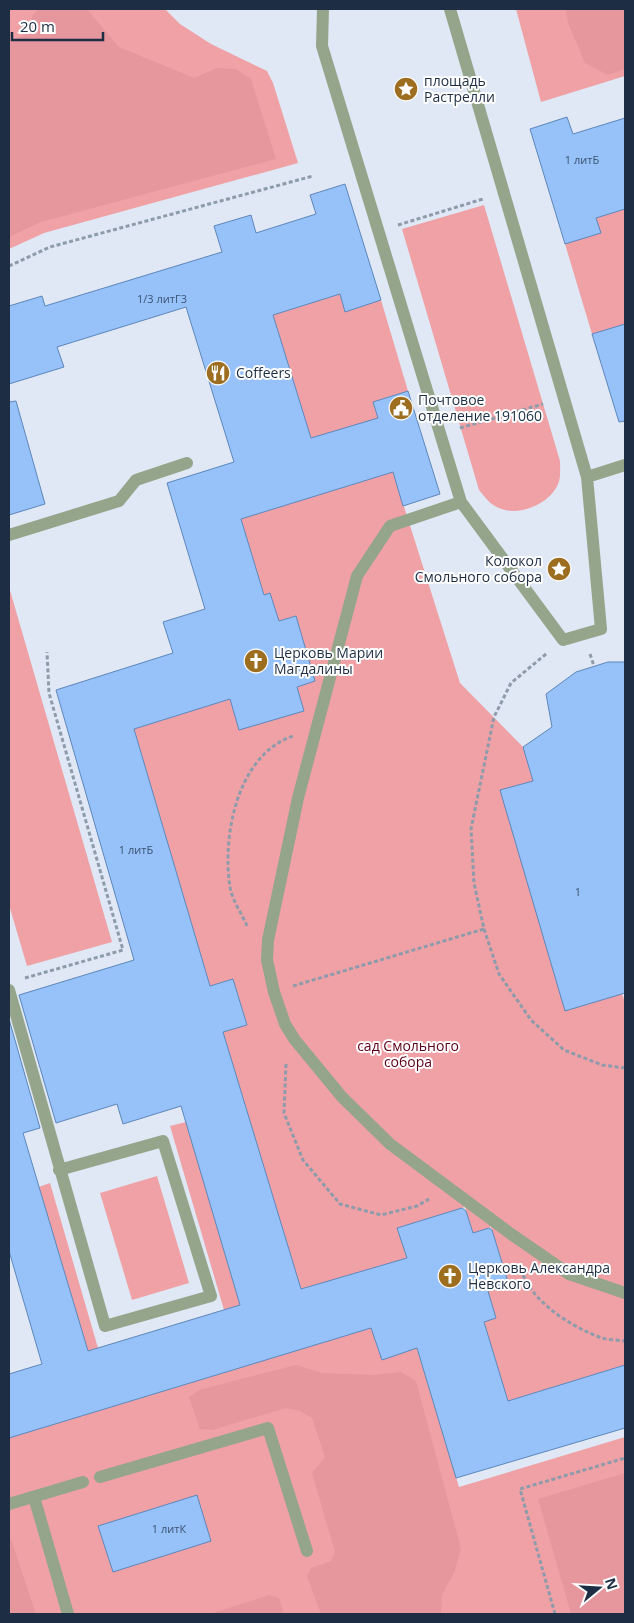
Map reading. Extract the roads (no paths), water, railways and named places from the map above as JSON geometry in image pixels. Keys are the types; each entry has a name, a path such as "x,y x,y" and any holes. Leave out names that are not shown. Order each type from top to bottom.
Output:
{"lane":[{"path":"323,9 322,46 461,502 563,640 601,629 587,477 450,9"},
{"path":"9,535 119,501 136,480 186,463"},
{"path":"587,477 625,465"},
{"path":"461,502 390,526 358,576 298,798 268,940 267,960 274,992 285,1024 295,1040 342,1097 383,1137 447,1188 569,1274 625,1293"},
{"path":"9,990 60,1170 105,1326 211,1296 163,1141 60,1170"},
{"path":"100,1477 268,1428 307,1551"},
{"path":"9,1504 83,1482"},
{"path":"34,1497 68,1614"}],"place":[{"name":"площадь Растрелли","path":"406,89"},
{"name":"Coffeers","path":"218,373"},
{"name":"Почтовое отделение 191060","path":"401,408"},
{"name":"Колокол Смольного собора","path":"559,569"},
{"name":"Церковь Марии Магдалины","path":"256,661"},
{"name":"Церковь Александра Невского","path":"450,1276"}],"park label":[{"name":"сад Смольного собора","path":"408,1054"}]}
